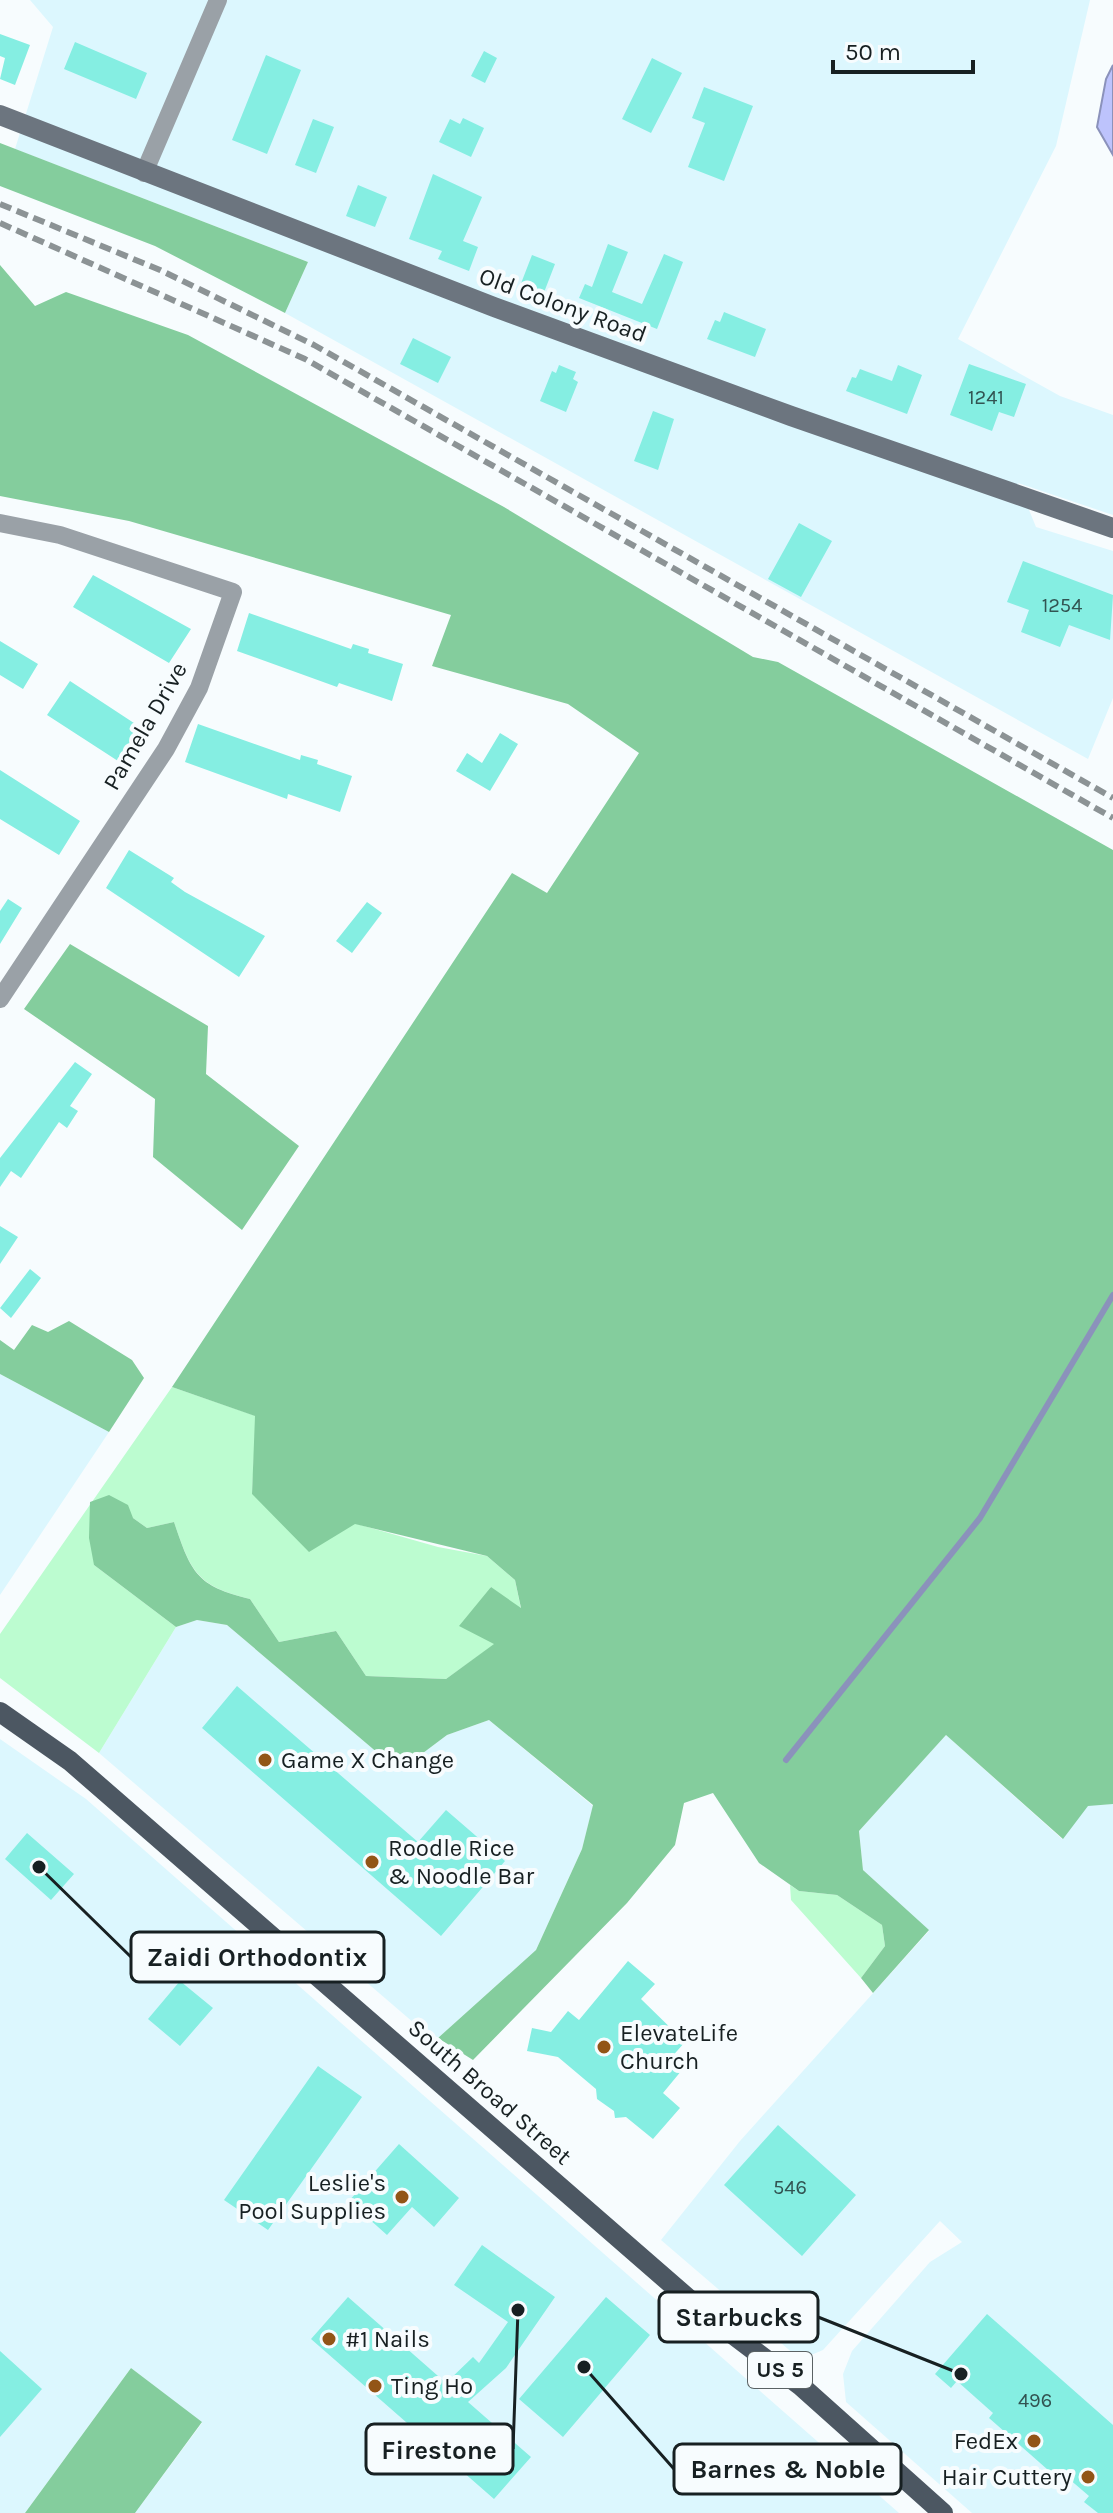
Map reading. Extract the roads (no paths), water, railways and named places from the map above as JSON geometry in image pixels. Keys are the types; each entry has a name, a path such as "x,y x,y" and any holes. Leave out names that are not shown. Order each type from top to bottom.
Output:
{"main road":[{"name":"Old Colony Road","path":"0,115 144,173 699,383 1113,528"},
{"name":"South Broad Street","path":"0,1712 70,1761 706,2314 801,2386 943,2513"}],"street":[{"path":"144,173 218,0"},
{"name":"Pamela Drive","path":"0,523 60,535 233,592 199,688 166,749 0,999"}],"water":[{"path":"1113,65 1113,155 1097,127 1106,79"}],"waterway":[{"path":"786,1760 980,1518 1113,1295"}],"railway":[{"path":"0,204 160,270 314,345 1113,798"},
{"path":"0,223 305,359 1113,818"}],"place":[{"name":"Game X Change","path":"265,1760"},
{"name":"Roodle Rice & Noodle Bar","path":"372,1862"},
{"name":"Zaidi Orthodontix","path":"39,1867"},
{"name":"ElevateLife Church","path":"604,2047"},
{"name":"Leslie's Pool Supplies","path":"402,2197"},
{"name":"Firestone","path":"518,2310"},
{"name":"#1 Nails","path":"329,2339"},
{"name":"Barnes & Noble","path":"584,2367"},
{"name":"Starbucks","path":"961,2374"},
{"name":"Ting Ho","path":"375,2386"},
{"name":"FedEx","path":"1034,2441"},
{"name":"Hair Cuttery","path":"1088,2477"}]}
